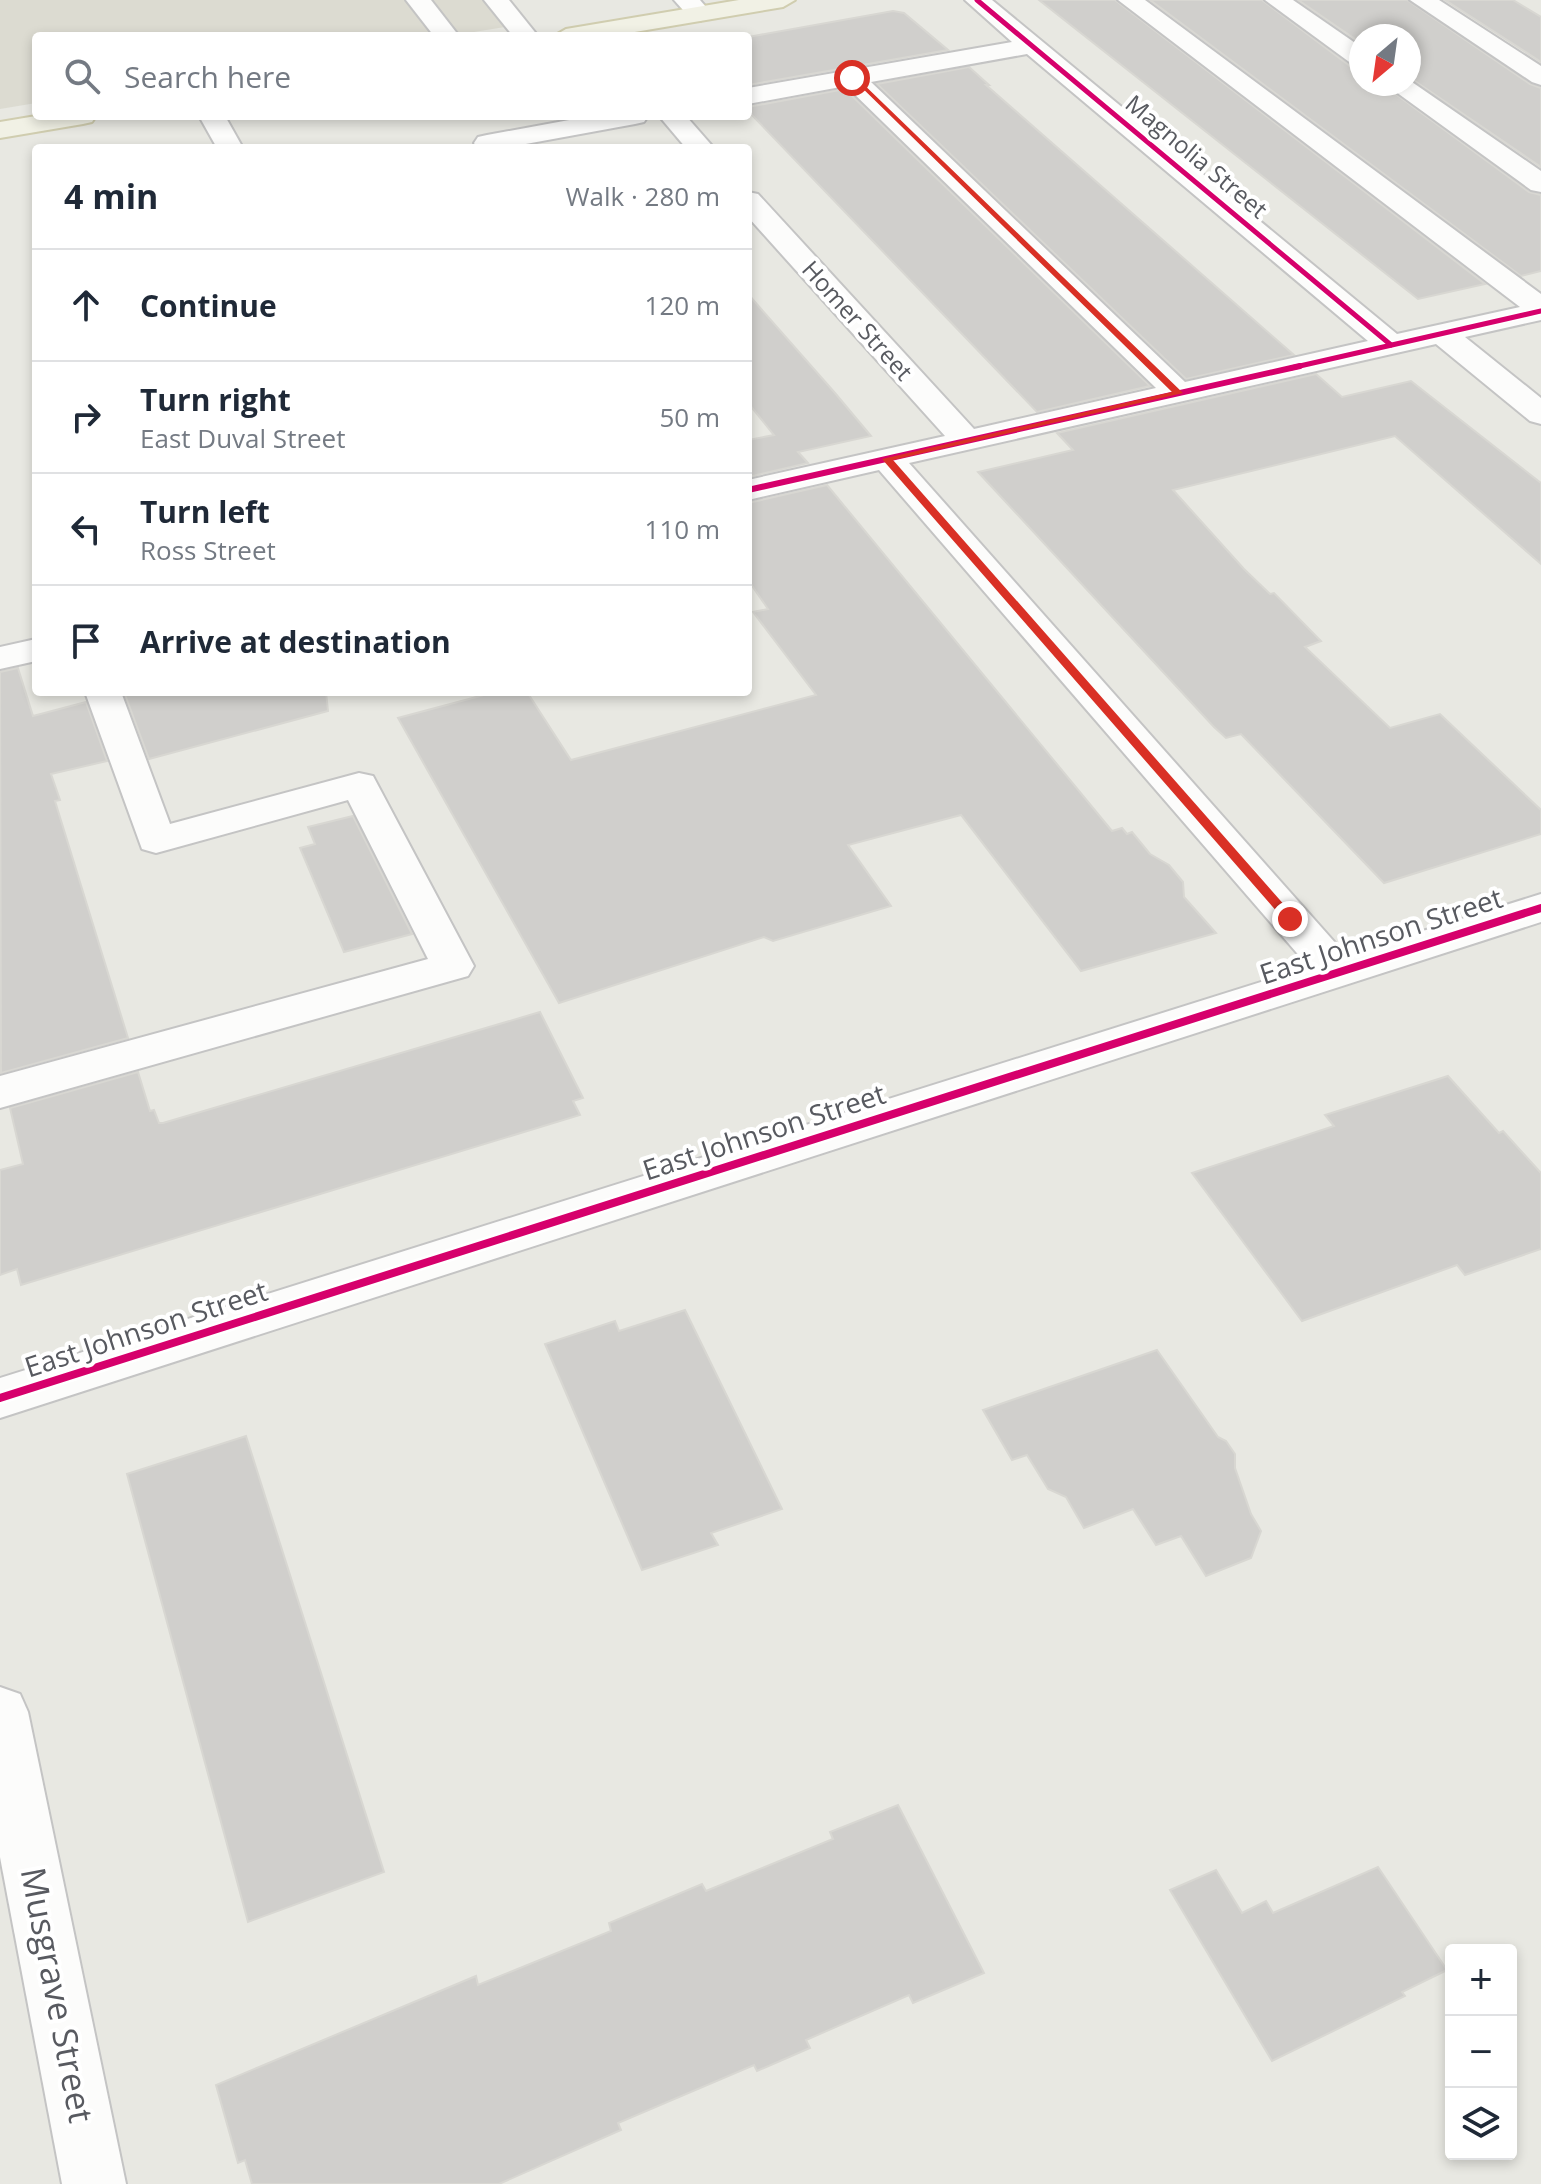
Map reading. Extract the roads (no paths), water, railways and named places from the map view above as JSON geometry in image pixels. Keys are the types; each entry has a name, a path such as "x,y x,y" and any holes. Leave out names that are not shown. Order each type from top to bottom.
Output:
{"main road":[{"path":"604,32 693,7 783,0"},
{"path":"0,130 59,120"}],"street":[{"path":"418,0 444,32"},
{"path":"496,0 523,32"},
{"name":"Magnolia Street","path":"977,0 1391,345"},
{"path":"1130,0 1541,310"},
{"path":"1277,0 1349,51"},
{"path":"1422,0 1541,77"},
{"path":"752,95 1031,46"},
{"path":"852,78 1179,393"},
{"path":"1415,96 1541,184"},
{"path":"214,120 228,144"},
{"path":"488,144 613,120"},
{"path":"676,120 697,144"},
{"name":"Homer Street","path":"752,204 967,441"},
{"path":"752,487 887,459 1541,310"},
{"path":"1443,334 1541,414"},
{"path":"887,459 1338,973"},
{"path":"0,658 32,651"},
{"path":"0,1092 453,966 359,785 156,840 104,696"},
{"name":"East Johnson Street","path":"0,1398 1541,908"},
{"name":"Musgrave Street","path":"0,1712 94,2184"}]}
